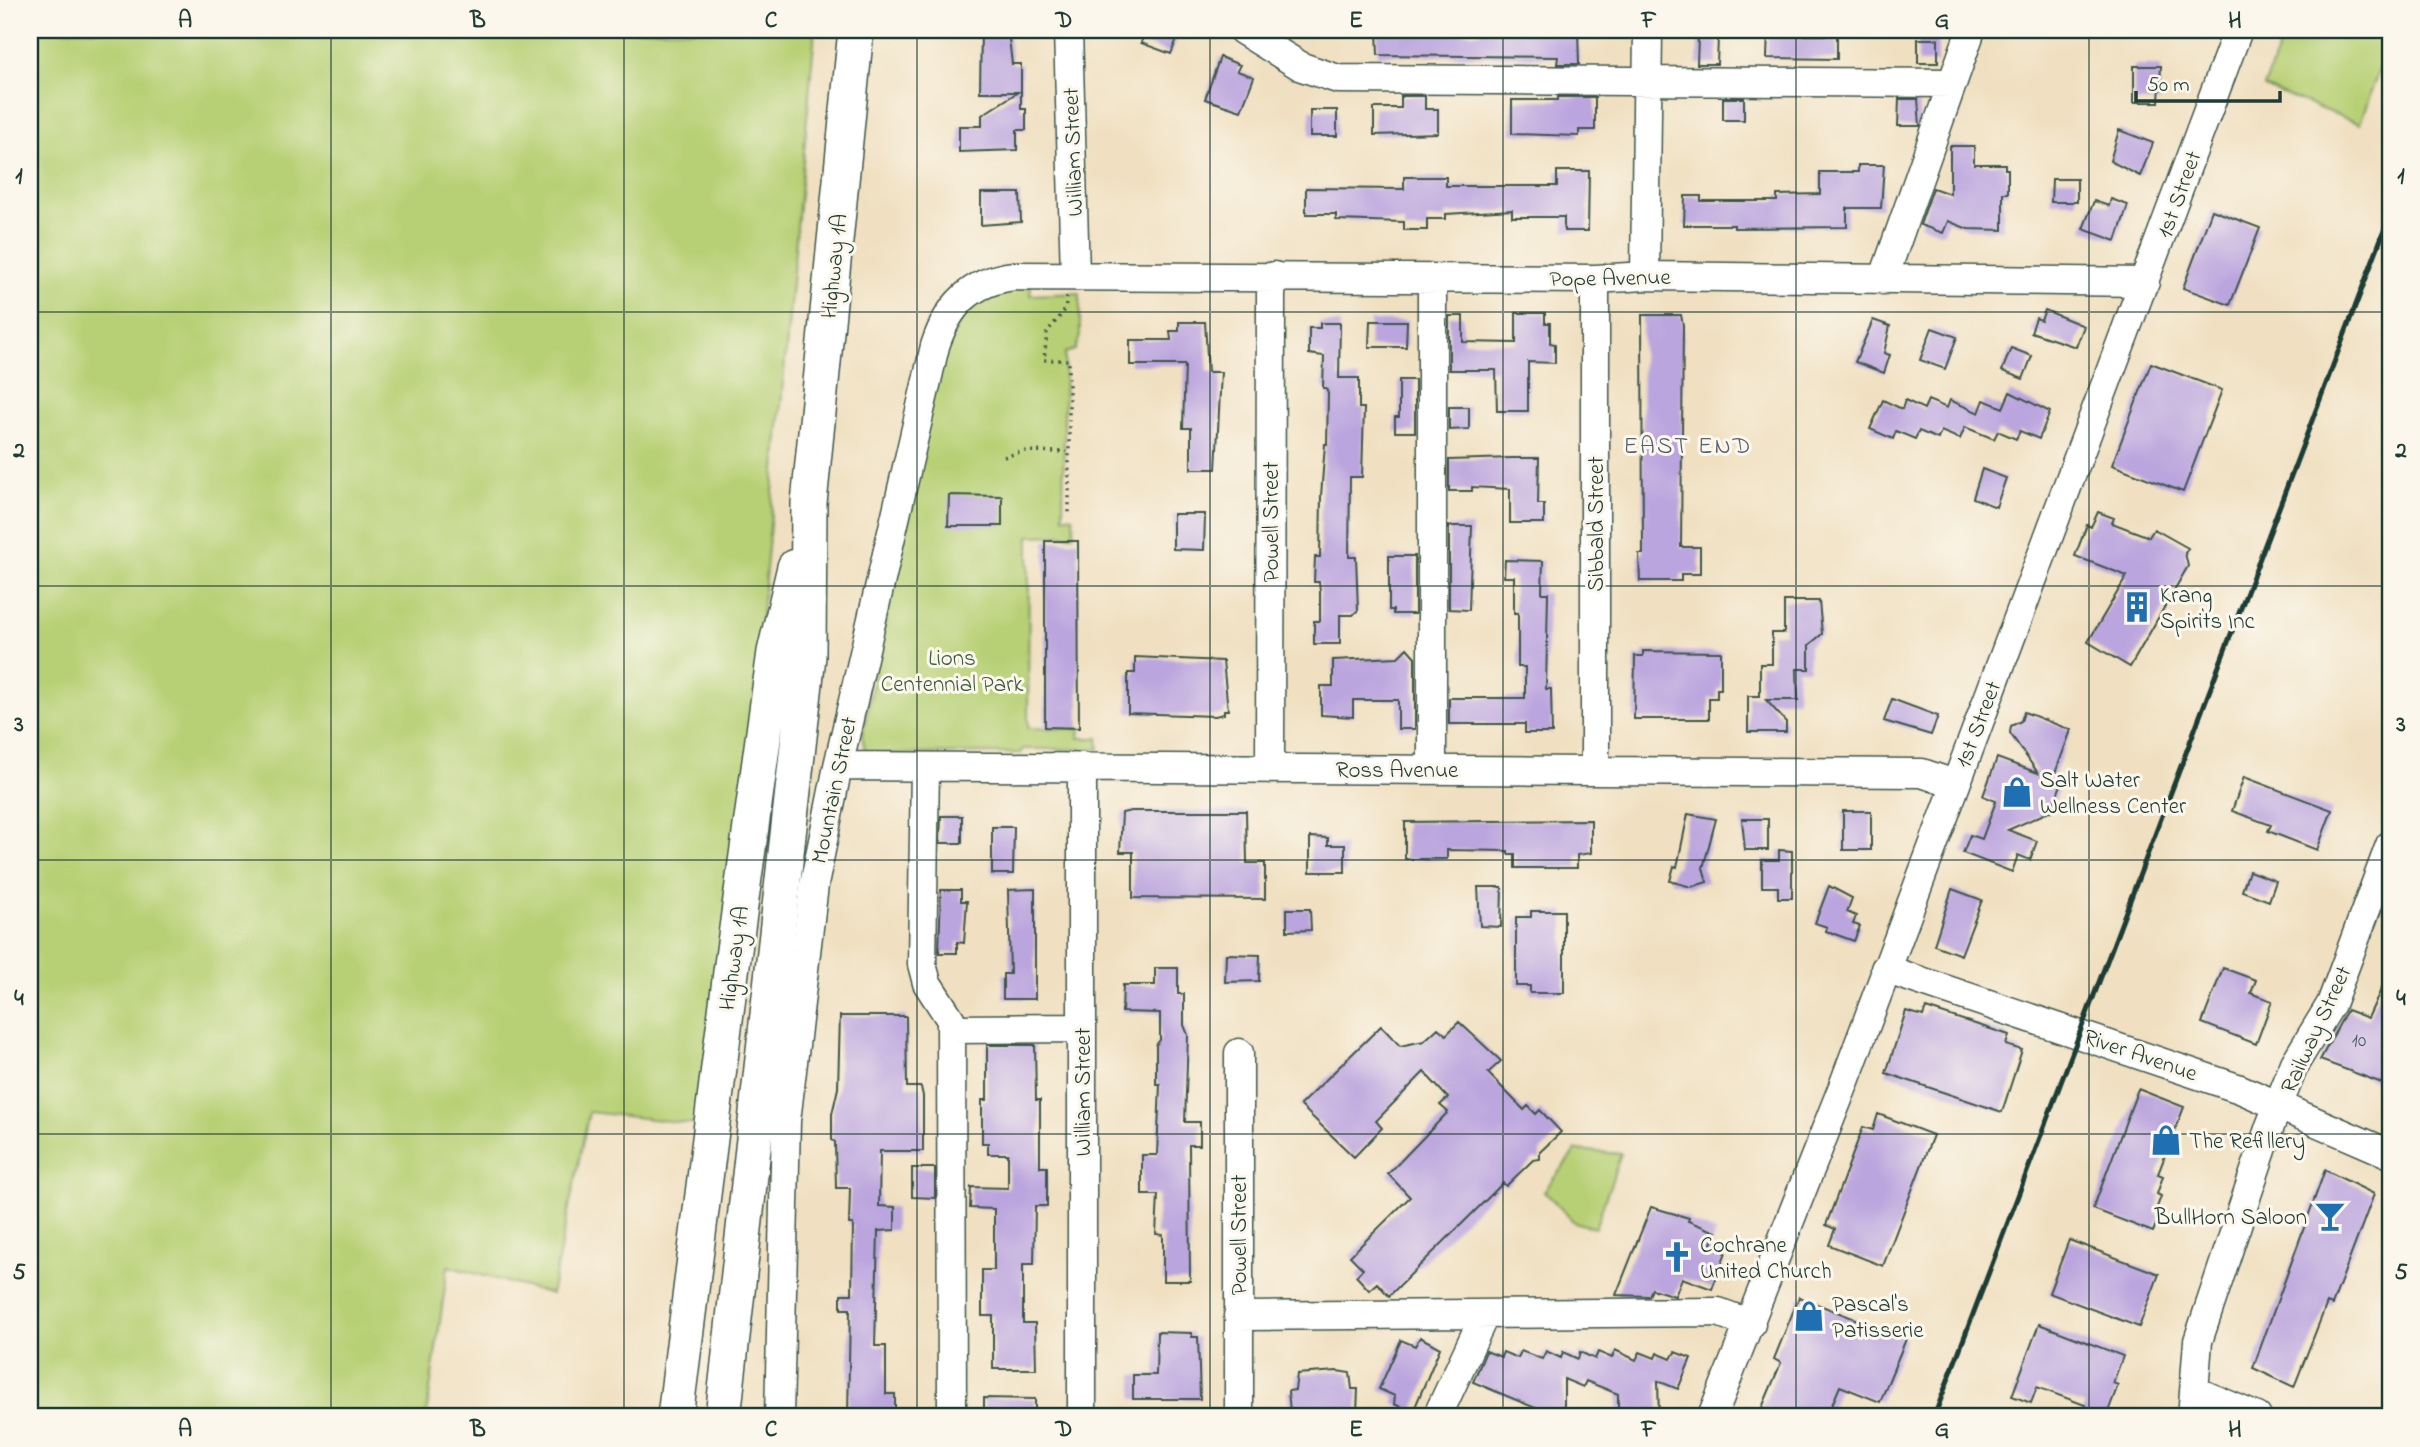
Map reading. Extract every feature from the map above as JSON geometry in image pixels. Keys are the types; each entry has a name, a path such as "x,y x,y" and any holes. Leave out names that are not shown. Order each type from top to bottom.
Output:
{"main road":[{"name":"Highway 1A","path":"723,1417 808,656 809,503 856,30"},
{"name":"Highway 1A","path":"675,1417 731,972 775,652 809,503"},
{"path":"733,1417 737,1310"}],"street":[{"name":"William Street","path":"1068,30 1071,284"},
{"path":"1242,30 1302,67 1338,79 1952,83"},
{"path":"1645,276 1648,30"},
{"path":"1883,280 1971,30"},
{"name":"1st Street","path":"1712,1417 1751,1324 2238,30"},
{"name":"Mountain Street","path":"779,1417 786,1121 814,885 838,766 935,346 943,324 961,299 992,279 1014,275 1071,284"},
{"name":"Pope Avenue","path":"1071,284 1274,276 1595,279 1645,276 2145,282"},
{"name":"Powell Street","path":"1270,769 1270,308 1274,276"},
{"path":"1432,278 1432,769"},
{"name":"Sibbald Street","path":"1595,279 1595,769"},
{"name":"Ross Avenue","path":"838,766 1922,773 1954,784"},
{"path":"925,767 922,964 927,983 951,1020 952,1417"},
{"name":"William Street","path":"1082,767 1082,1417"},
{"name":"Railway Street","path":"2193,1404 2198,1341 2270,1126 2295,1063 2331,1004 2390,845"},
{"name":"River Avenue","path":"1885,969 2103,1040 2280,1104 2390,1154"},
{"path":"951,1029 1082,1028"},
{"name":"Powell Street","path":"1239,1053 1239,1417"},
{"path":"1238,1316 1718,1312 1751,1324"},
{"path":"1437,1417 1485,1314"},
{"path":"2193,1404 2257,1417"}],"path":[{"path":"1069,515 1069,360 1044,360 1047,332 1065,310 1071,284"},
{"path":"1004,457 1019,452 1068,452"}],"green space":[{"path":"30,30 815,30 750,745 705,1125 589,1112 551,1294 448,1266 426,1417 30,1417"},
{"path":"2285,30 2372,30 2390,37 2360,124 2264,87"},
{"name":"Lions Centennial Park","path":"1031,286 1030,295 1080,293 1080,336 1075,350 1065,353 1063,516 1073,517 1074,535 1029,536 1028,728 1080,729 1079,738 1098,738 1099,749 1022,749 1021,753 869,754 865,750 862,736 938,366 963,315 992,290"},
{"path":"1576,1150 1621,1154 1595,1228 1574,1222 1544,1191"}],"building":[{"path":"981,30 1008,30 1012,64 1021,64 1021,109 1026,109 1026,130 1017,130 1017,150 959,152 959,126 982,126 982,115 1018,92 980,92"},
{"path":"1146,30 1163,30 1178,36 1171,54 1141,43"},
{"path":"1481,30 1578,31 1579,64 1557,64 1558,57 1378,55 1377,31 1481,33"},
{"path":"1768,30 1801,30 1801,35 1837,35 1837,59 1767,58"},
{"path":"1698,37 1718,37 1717,64 1697,64"},
{"path":"1918,39 1938,39 1938,63 1918,63"},
{"path":"1220,57 1240,65 1237,71 1254,77 1241,111 1205,99"},
{"path":"2134,66 2161,66 2159,102 2134,102"},
{"path":"1401,96 1425,96 1425,109 1438,109 1438,133 1374,135 1374,108 1401,108"},
{"path":"1558,97 1595,97 1595,130 1579,130 1579,136 1512,134 1512,100 1558,100"},
{"path":"1723,98 1744,98 1744,120 1723,120"},
{"path":"1899,99 1918,99 1920,126 1898,126"},
{"path":"1310,110 1337,110 1337,136 1310,136"},
{"path":"2119,130 2153,143 2140,176 2110,161"},
{"path":"1950,146 1974,146 1974,164 2005,164 2005,169 2008,169 2008,193 2003,193 2003,230 1968,229 1948,221 1943,233 1920,225 1933,188 1950,194"},
{"path":"1858,165 1884,165 1881,208 1847,208 1847,227 1734,228 1734,225 1684,225 1685,196 1701,196 1701,201 1777,201 1777,195 1820,194 1820,172 1858,172"},
{"path":"1557,171 1589,171 1588,231 1564,231 1564,217 1512,217 1512,210 1446,214 1446,219 1427,219 1427,230 1404,230 1404,222 1336,220 1336,214 1306,214 1306,188 1404,189 1404,177 1446,177 1446,186 1557,186"},
{"path":"2052,179 2077,179 2077,202 2051,202"},
{"path":"981,193 1020,193 1021,222 981,225"},
{"path":"2111,199 2128,205 2116,241 2083,229 2094,201 2109,206"},
{"path":"2212,210 2260,228 2230,305 2183,288"},
{"path":"2045,310 2084,326 2076,347 2031,332 2036,318 2041,320"},
{"path":"1516,313 1545,313 1545,323 1550,323 1550,343 1555,344 1555,363 1528,362 1528,411 1497,411 1496,370 1449,370 1449,316 1463,316 1463,342 1516,343"},
{"path":"1642,315 1681,315 1683,325 1681,547 1700,547 1700,574 1681,574 1681,581 1640,581 1639,554 1643,554"},
{"path":"1873,320 1890,326 1884,353 1890,355 1884,373 1855,362"},
{"path":"1370,321 1407,321 1406,347 1369,347"},
{"path":"1179,322 1205,322 1208,372 1221,372 1216,469 1191,469 1191,428 1183,428 1185,365 1130,365 1130,340 1171,340 1170,331 1179,331"},
{"path":"1320,323 1340,323 1339,378 1359,378 1359,408 1364,408 1362,477 1350,477 1349,557 1356,557 1358,610 1353,615 1340,615 1340,644 1314,644 1314,621 1320,621 1319,582 1314,582 1315,557 1320,557 1328,394 1326,388 1323,388 1324,356 1309,354 1309,328 1320,328"},
{"path":"1932,328 1957,337 1945,369 1920,360"},
{"path":"2011,348 2032,356 2023,379 2002,371"},
{"path":"2151,363 2222,390 2183,492 2112,465"},
{"path":"1399,380 1415,380 1415,432 1395,432 1395,417 1399,417"},
{"path":"2010,392 2050,412 2039,439 2020,431 2016,439 1998,431 1994,439 1965,427 1960,439 1941,431 1938,439 1919,431 1915,439 1896,431 1893,439 1870,429 1883,400 1902,409 1905,400 1924,409 1928,400 1947,408 1950,400 1979,413 1984,400 2003,408"},
{"path":"1449,407 1469,407 1469,429 1449,430"},
{"path":"1539,458 1538,504 1544,504 1544,523 1510,523 1510,489 1472,487 1472,491 1449,491 1449,460"},
{"path":"1982,469 2006,478 1996,507 1973,498"},
{"path":"949,495 1002,496 1002,526 948,526"},
{"name":"Krang Spirits Inc","path":"2098,512 2114,518 2112,523 2149,537 2154,529 2188,548 2185,553 2188,566 2130,667 2088,642 2127,576 2075,556 2087,525 2091,527"},
{"path":"1173,514 1205,514 1204,550 1173,549"},
{"path":"1449,526 1472,526 1469,610 1449,609"},
{"path":"1045,541 1078,541 1079,728 1045,727"},
{"path":"1389,556 1415,556 1415,614 1393,614 1393,610 1389,610"},
{"path":"1505,560 1543,561 1542,593 1548,593 1546,689 1551,689 1552,733 1525,733 1525,724 1449,724 1449,698 1525,698 1525,667 1518,667 1518,613 1514,613 1514,577 1504,577"},
{"path":"1784,601 1819,601 1822,634 1809,645 1809,669 1797,669 1798,700 1766,700 1786,722 1786,732 1748,732 1748,696 1760,696 1760,664 1772,664 1772,633 1784,633"},
{"path":"1407,648 1415,657 1415,729 1398,729 1398,700 1353,700 1353,717 1321,715 1321,686 1333,686 1333,660 1398,657"},
{"path":"1643,651 1721,652 1721,689 1717,689 1717,698 1709,698 1709,719 1634,719 1635,656 1643,656"},
{"path":"1135,657 1223,661 1228,710 1215,716 1128,713 1128,673 1135,673"},
{"path":"1892,699 1938,716 1931,735 1884,721"},
{"path":"2024,712 2071,730 2053,779 2062,782 2051,811 2008,830 2037,841 2030,860 2018,855 2012,872 1963,853 1970,835 1982,839 1996,801 1983,796 1997,758 2038,773 2010,733 2011,726 2021,721"},
{"path":"2244,777 2332,810 2317,850 2268,831 2271,825 2232,811"},
{"path":"1246,811 1247,863 1265,863 1265,899 1133,898 1133,852 1120,852 1122,813"},
{"path":"1843,811 1871,811 1871,850 1843,850"},
{"path":"1688,814 1716,819 1703,868 1707,882 1691,887 1670,881 1674,866 1677,867"},
{"path":"941,816 962,816 962,843 940,843"},
{"path":"1742,819 1768,819 1768,850 1745,850"},
{"path":"1591,820 1591,853 1577,855 1577,868 1515,868 1515,854 1508,854 1508,851 1447,850 1447,859 1405,859 1405,822"},
{"path":"992,827 1014,827 1013,874 992,874"},
{"path":"1310,837 1328,838 1328,845 1345,845 1345,872 1310,872"},
{"path":"1779,850 1792,851 1792,898 1778,898 1778,887 1762,887 1762,860 1779,860"},
{"path":"2249,871 2276,881 2269,901 2242,891"},
{"path":"1829,886 1852,898 1847,912 1856,916 1853,924 1860,926 1854,941 1826,931 1827,927 1815,923"},
{"path":"1478,887 1502,887 1501,927 1480,926"},
{"path":"1035,889 1035,999 1003,999 1003,974 1010,974 1008,890"},
{"path":"1952,889 1982,900 1961,955 1934,945"},
{"path":"941,890 961,890 961,901 967,901 964,943 957,942 957,953 939,953"},
{"path":"1287,909 1310,909 1311,930 1287,931"},
{"path":"1531,911 1564,911 1564,993 1530,993 1530,986 1516,986 1516,917 1531,917"},
{"path":"1226,954 1260,955 1259,981 1225,982"},
{"path":"1155,968 1178,968 1178,994 1184,994 1184,1025 1188,1035 1185,1122 1200,1122 1200,1145 1189,1145 1190,1281 1163,1281 1163,1235 1156,1234 1158,1195 1142,1195 1142,1155 1157,1155 1160,1084 1156,1084 1156,1045 1160,1040 1160,1013 1122,1012 1123,985 1155,985"},
{"path":"2223,968 2256,980 2251,993 2272,1001 2256,1044 2202,1023"},
{"path":"2390,970 2390,1086 2320,1060 2347,1010 2368,1018"},
{"path":"1926,1008 2009,1035 2006,1045 2022,1050 2002,1112 1886,1073 1906,1011 1923,1016"},
{"path":"840,1016 906,1016 907,1087 921,1087 923,1096 923,1151 880,1151 879,1206 895,1207 895,1230 878,1231 875,1346 886,1346 886,1394 895,1394 895,1417 848,1417 850,1309 841,1309 841,1294 852,1294 853,1224 849,1224 850,1188 836,1188 835,1142 832,1140 832,1114 838,1088"},
{"path":"1459,1022 1501,1061 1488,1073 1524,1110 1528,1106 1536,1114 1540,1110 1561,1132 1540,1152 1540,1159 1533,1160 1506,1186 1503,1183 1389,1296 1377,1283 1369,1290 1356,1276 1363,1269 1350,1256 1410,1197 1388,1174 1448,1112 1440,1105 1448,1098 1424,1072 1376,1121 1382,1128 1354,1157 1300,1105 1381,1026 1400,1046 1424,1041 1438,1028 1446,1035"},
{"path":"987,1045 1035,1045 1036,1100 1040,1100 1040,1167 1047,1167 1047,1206 1035,1206 1034,1264 1023,1264 1023,1323 1035,1323 1036,1369 993,1369 993,1316 982,1316 982,1270 994,1270 994,1209 970,1208 971,1187 1008,1188 1008,1154 988,1154 988,1143 982,1143 982,1100 987,1100"},
{"path":"2138,1089 2184,1107 2158,1174 2163,1176 2157,1194 2161,1196 2155,1213 2160,1215 2153,1232 2093,1209"},
{"path":"1878,1114 1933,1135 1883,1266 1829,1245 1835,1229 1826,1225 1863,1127 1873,1130"},
{"path":"912,1168 935,1168 935,1198 912,1197"},
{"path":"2325,1170 2374,1194 2332,1305 2327,1303 2294,1387 2253,1368"},
{"name":"Cochrane United Church","path":"1651,1207 1689,1218 1688,1221 1716,1232 1710,1246 1726,1252 1712,1289 1682,1278 1675,1296 1652,1289 1649,1296 1616,1295"},
{"path":"2069,1240 2159,1274 2139,1327 2049,1293"},
{"path":"1799,1297 1906,1339 1880,1402 1840,1386 1827,1417 1758,1417 1781,1363 1774,1359"},
{"path":"2039,1324 2123,1356 2113,1383 2118,1385 2106,1417 2080,1417 2085,1405 2037,1387 2031,1403 2012,1396"},
{"path":"1157,1332 1192,1333 1192,1337 1198,1337 1200,1399 1133,1399 1133,1375 1156,1375"},
{"path":"1420,1337 1440,1348 1413,1412 1394,1404 1395,1396 1379,1389 1401,1340 1415,1346"},
{"path":"1615,1350 1636,1360 1640,1352 1655,1358 1657,1353 1671,1359 1675,1352 1691,1358 1678,1389 1658,1381 1659,1417 1618,1417 1618,1394 1586,1381 1583,1387 1564,1379 1564,1417 1557,1417 1473,1382 1486,1351 1501,1357 1503,1352 1518,1358 1521,1351 1542,1359 1546,1351 1561,1358 1563,1352 1578,1359 1580,1352 1595,1359 1598,1352 1612,1358"},
{"path":"1337,1371 1350,1373 1352,1389 1358,1389 1357,1413 1290,1411 1288,1391 1295,1390 1297,1374"},
{"path":"984,1398 1035,1399 1035,1417 984,1417"}],"railway":[{"path":"1934,1417 2390,215"}],"place":[{"name":"Krang Spirits Inc","path":"2137,607"},
{"name":"Salt Water Wellness Center","path":"2017,792"},
{"name":"The Refillery","path":"2166,1140"},
{"name":"BullHorn Saloon","path":"2330,1216"},
{"name":"Cochrane United Church","path":"1677,1257"},
{"name":"Pascal's Patisserie","path":"1809,1316"}],"district":[{"name":"EAST END","path":"1688,445"}]}
